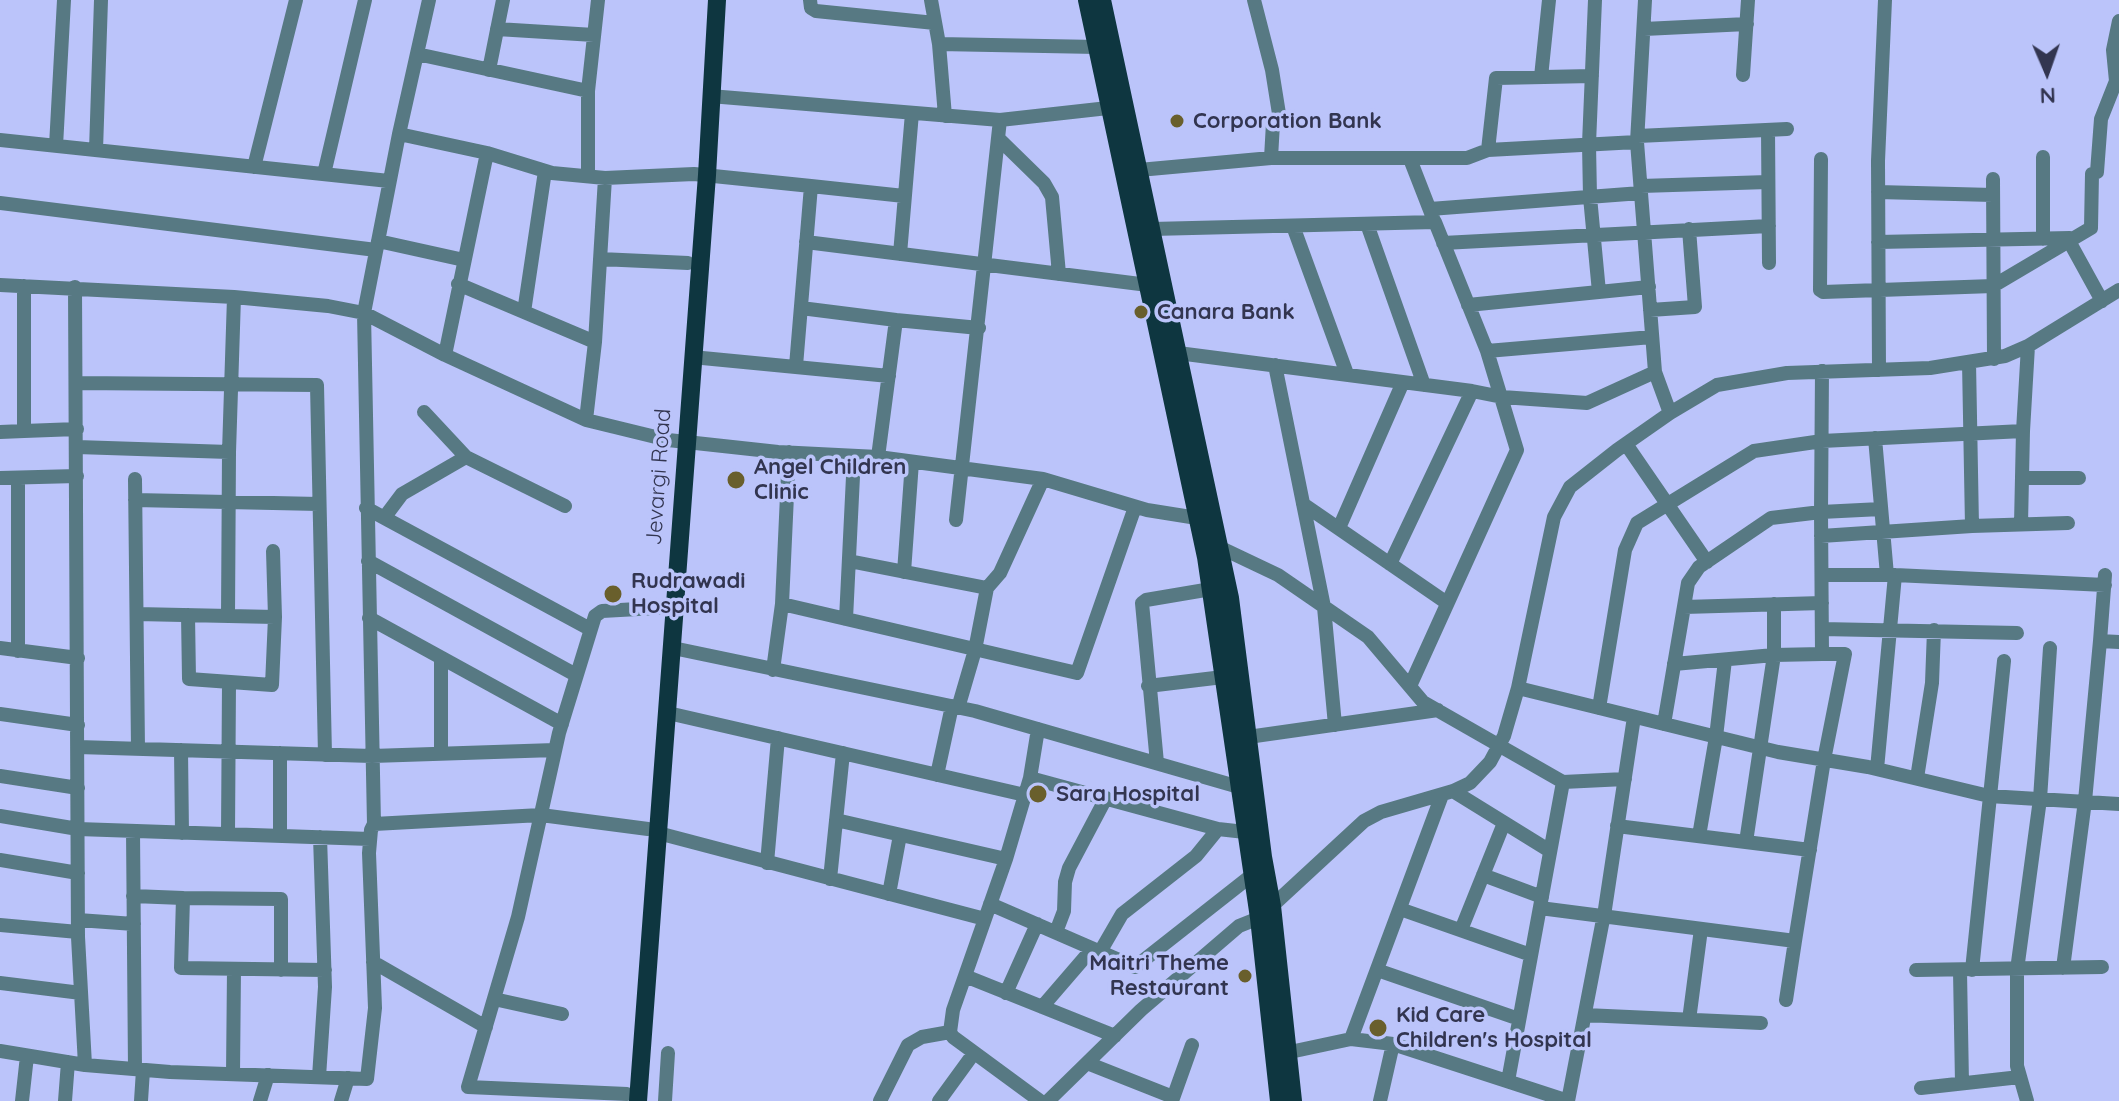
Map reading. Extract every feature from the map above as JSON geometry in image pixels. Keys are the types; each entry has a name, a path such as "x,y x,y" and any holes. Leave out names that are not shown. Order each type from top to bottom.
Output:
{"main road":[{"path":"680,442 688,263 700,175 706,0"},
{"name":"Jevargi Road","path":"631,1099 653,831 668,713 673,648 669,607 680,442 692,357 700,175 717,0"},
{"path":"1100,0 1097,47 1139,170 1178,353 1205,516 1211,589 1245,832 1252,875 1266,912 1290,1052 1293,1100"},
{"path":"1100,0 1148,285 1205,516 1219,547 1230,598 1263,857 1266,912 1293,1100"},
{"path":"653,831 669,607"}],"street":[{"path":"56,146 64,0"},
{"path":"96,150 101,0"},
{"path":"254,167 296,0"},
{"path":"324,174 365,0"},
{"path":"489,70 503,0"},
{"path":"588,176 588,91 598,0"},
{"path":"810,0 811,8 816,11 935,23"},
{"path":"931,0 939,44 945,116"},
{"path":"1254,0 1279,110 1280,120 1273,123 1271,158"},
{"path":"1541,77 1549,0"},
{"path":"1595,0 1589,144 1590,197 1599,292"},
{"path":"1645,0 1638,139 1641,189 1655,372 1670,413"},
{"path":"1743,75 1748,0"},
{"path":"1879,370 1878,192 1885,0"},
{"path":"0,1051 85,1065 367,1079 375,1008 364,313 425,1"},
{"path":"1821,159 1820,290 1993,286 2088,231 2093,224 2092,174 2097,172 2101,119 2116,81 2114,40 2119,21"},
{"path":"1644,29 1747,24"},
{"path":"497,29 594,35"},
{"path":"939,44 1097,47"},
{"path":"417,54 588,91"},
{"path":"1488,150 1496,78 1592,76"},
{"path":"710,96 1000,120 1118,107"},
{"path":"900,254 912,113"},
{"path":"956,520 1000,120"},
{"path":"1139,170 1271,158 1467,158 1488,150 1787,129"},
{"path":"1768,130 1769,263"},
{"path":"399,134 487,153 545,171 605,178 700,175 904,196"},
{"path":"998,138 1044,183 1052,197 1059,274"},
{"path":"0,140 389,181"},
{"path":"445,355 487,153"},
{"path":"2043,157 2043,239"},
{"path":"1410,159 1487,351 1517,450 1410,686"},
{"path":"524,312 545,171"},
{"path":"586,420 595,342 605,178"},
{"path":"1993,179 1994,359"},
{"path":"1152,229 1367,224 1641,189 1768,182"},
{"path":"796,366 811,186"},
{"path":"1878,192 1993,195"},
{"path":"0,203 377,245 464,260"},
{"path":"1367,224 1424,385"},
{"path":"1293,226 1347,374"},
{"path":"1443,243 1769,226"},
{"path":"1650,310 1695,307 1689,229"},
{"path":"1878,242 2071,240"},
{"path":"1048,1101 1141,1010 1239,926 1266,912 1364,821 1381,812 1448,793 1470,783 1490,762 1499,746 1518,688 1554,517 1570,487 1670,413 1717,385 1822,371 1930,368 1994,359 2028,346 2110,296 2071,240"},
{"path":"806,242 1148,285"},
{"path":"600,259 688,263"},
{"path":"458,284 595,342"},
{"path":"0,285 234,297 328,306 364,313 445,355 586,420 680,442 878,457 1043,479 1135,507 1205,516"},
{"path":"24,286 24,431"},
{"path":"75,287 78,926 85,1065"},
{"path":"1468,305 1649,287"},
{"path":"228,616 234,297"},
{"path":"801,308 979,328"},
{"path":"878,457 896,320"},
{"path":"1487,351 1652,337"},
{"path":"2021,524 2028,346"},
{"path":"1178,353 1502,397 1587,403 1655,372"},
{"path":"692,357 889,376"},
{"path":"1969,362 1972,526"},
{"path":"1275,365 1324,607 1335,725"},
{"path":"1822,371 1822,654"},
{"path":"1339,528 1403,382"},
{"path":"76,383 317,385 325,755"},
{"path":"1390,564 1472,391"},
{"path":"424,412 466,457 565,506"},
{"path":"0,432 77,429"},
{"path":"1599,708 1625,550 1637,523 1754,451 1822,441 2023,431"},
{"path":"1875,438 1883,532 1891,575 1890,630 1877,769"},
{"path":"1626,444 1707,562"},
{"path":"77,447 229,452"},
{"path":"773,670 782,604 789,452"},
{"path":"846,619 854,456"},
{"path":"384,518 408,489 466,457"},
{"path":"904,572 912,462"},
{"path":"0,478 77,476"},
{"path":"18,478 18,651"},
{"path":"2022,478 2079,478"},
{"path":"135,479 138,749"},
{"path":"937,775 955,707 975,650 987,588 1000,573 1043,479"},
{"path":"135,500 319,504"},
{"path":"1303,504 1447,603"},
{"path":"782,604 1077,673 1135,507"},
{"path":"366,508 590,629"},
{"path":"1664,724 1688,583 1699,567 1771,518 1881,509"},
{"path":"1821,536 2068,523"},
{"path":"1219,547 1278,575 1368,637 1423,702 1499,746 1563,782 1625,779"},
{"path":"188,615 189,679 272,685 275,617 273,551"},
{"path":"368,561 576,675"},
{"path":"849,561 987,588"},
{"path":"1822,575 2105,580 2085,801 2063,968"},
{"path":"1157,763 1142,603 1211,589"},
{"path":"1684,607 1822,603"},
{"path":"1746,842 1774,655 1774,604"},
{"path":"631,1099 466,1094 518,917 555,750 595,616 602,611 669,607"},
{"path":"137,614 275,617"},
{"path":"369,618 562,724"},
{"path":"1822,629 2017,633"},
{"path":"1786,1000 1848,629"},
{"path":"1917,778 1932,683 1934,630"},
{"path":"2100,641 2119,642"},
{"path":"0,648 78,658"},
{"path":"673,648 955,707 1239,787"},
{"path":"2027,1101 2017,1066 2017,970 2040,799 2050,648"},
{"path":"1674,664 1774,655 1845,654"},
{"path":"441,658 441,754"},
{"path":"1699,836 1725,660"},
{"path":"1962,1083 1966,970 2004,661"},
{"path":"1148,686 1223,677"},
{"path":"228,834 229,682"},
{"path":"1518,688 1761,748 1877,769 1989,796 2119,804"},
{"path":"1248,737 1438,710"},
{"path":"668,713 1025,795"},
{"path":"0,714 78,725"},
{"path":"1290,1052 1351,1039 1393,1044 1568,1101 1603,917 1634,717"},
{"path":"1038,729 1030,778 1006,859 953,1010 950,1032 1040,1101"},
{"path":"767,863 778,738"},
{"path":"78,747 372,756 555,750"},
{"path":"181,750 182,833"},
{"path":"280,753 280,836"},
{"path":"830,879 843,753"},
{"path":"0,776 78,788"},
{"path":"1030,778 1218,829 1245,832"},
{"path":"1508,1081 1563,782"},
{"path":"1448,793 1550,851"},
{"path":"1351,1039 1448,793"},
{"path":"1056,932 1064,911 1069,868 1106,798"},
{"path":"0,816 78,829 320,837 541,815 653,831 985,919"},
{"path":"836,820 1006,859"},
{"path":"1461,930 1504,823"},
{"path":"1617,826 1810,850"},
{"path":"1042,1007 1096,950 1122,914 1202,852 1218,829"},
{"path":"133,831 141,1101"},
{"path":"889,894 900,835"},
{"path":"319,1077 325,970 320,837"},
{"path":"0,860 78,873"},
{"path":"990,904 1135,967 1252,875"},
{"path":"1483,875 1541,902 1603,917 1795,941"},
{"path":"133,896 281,899 281,970"},
{"path":"183,898 181,968 325,970"},
{"path":"1400,909 1531,955"},
{"path":"0,925 134,924"},
{"path":"1006,993 1037,924"},
{"path":"1689,1020 1701,929"},
{"path":"373,962 486,1027"},
{"path":"1916,970 2102,967"},
{"path":"233,1074 234,969"},
{"path":"1377,970 1519,1019"},
{"path":"965,976 1115,1036"},
{"path":"0,983 81,993"},
{"path":"494,999 562,1014"},
{"path":"1585,1015 1761,1023"},
{"path":"880,1101 908,1045 922,1037 950,1032"},
{"path":"1380,1101 1393,1044"},
{"path":"1087,1063 1172,1099 1192,1045"},
{"path":"665,1101 668,1053"},
{"path":"939,1101 974,1053"},
{"path":"22,1101 27,1056"},
{"path":"65,1101 68,1062"},
{"path":"260,1101 268,1075"},
{"path":"1921,1088 2020,1077"},
{"path":"341,1101 348,1078"}],"place":[{"name":"Corporation Bank","path":"1177,121"},
{"name":"Canara Bank","path":"1141,312"},
{"name":"Angel Children Clinic","path":"736,480"},
{"name":"Rudrawadi Hospital","path":"613,594"},
{"name":"Sara Hospital","path":"1038,794"},
{"name":"Maitri Theme Restaurant","path":"1245,976"},
{"name":"Kid Care Children's Hospital","path":"1378,1028"}]}
